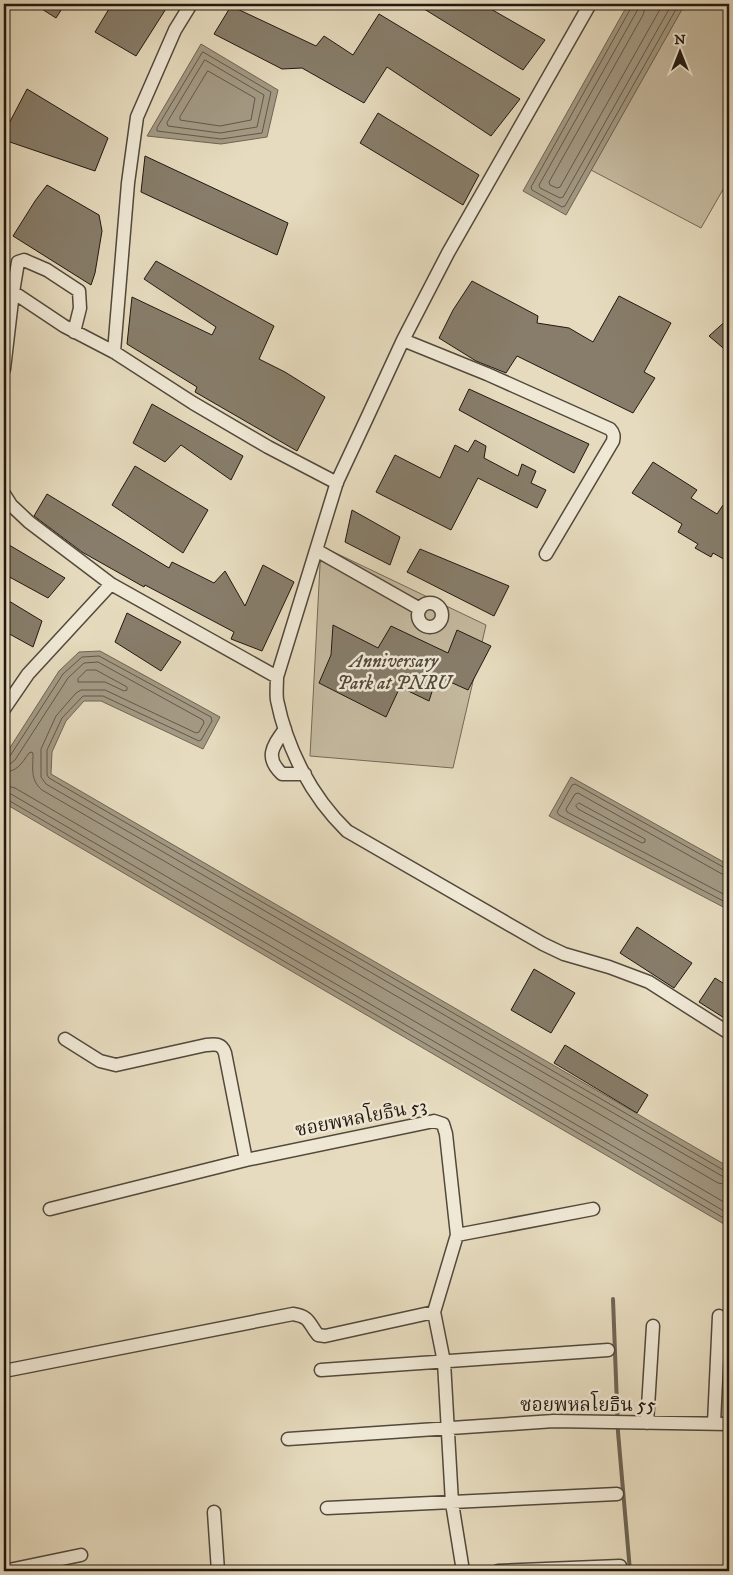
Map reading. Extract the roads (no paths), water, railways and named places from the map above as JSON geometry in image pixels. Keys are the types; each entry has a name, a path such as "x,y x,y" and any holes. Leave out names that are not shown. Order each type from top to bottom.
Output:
{"street":[{"path":"114,352 128,183 137,117 175,30 191,4"},
{"path":"590,4 478,198 403,340 337,484 277,677 277,698 285,729 296,759 319,798 332,816 347,831 543,944 564,954 609,967 649,982 729,1033"},
{"path":"4,369 13,292 18,262 21,260 47,270 79,292 80,308 74,332"},
{"path":"13,292 64,326 114,352 193,403 268,447 337,484"},
{"path":"403,340 487,374 613,431 613,441 546,554"},
{"path":"4,494 10,506 29,522 111,584 277,677"},
{"path":"316,550 420,609"},
{"path":"4,709 28,674 111,584"},
{"path":"285,729 274,744 271,753 272,762 282,774 305,774"},
{"path":"65,1039 100,1061 116,1064 206,1045 218,1044 224,1048 246,1160"},
{"name":"ซอยพหลโยธิน 53","path":"50,1209 246,1160 434,1121 443,1124 446,1134 457,1234 434,1312 444,1362 452,1503 463,1571"},
{"path":"457,1234 593,1209"},
{"path":"4,1371 293,1314 303,1316 311,1321 318,1335 324,1336 434,1312"},
{"path":"714,1423 719,1316"},
{"path":"646,1423 653,1326"},
{"path":"321,1370 608,1350"},
{"name":"ซอยพหลโยธิน 55","path":"288,1439 554,1421 729,1424"},
{"path":"327,1508 617,1494"},
{"path":"214,1512 218,1571"},
{"path":"5,1571 81,1555"},
{"path":"498,1571 620,1566"}],"water":[{"path":"628,4 685,4 566,215 523,191"},
{"path":"201,44 278,90 267,137 221,144 147,136"},
{"path":"100,651 220,717 203,749 101,701 84,701 66,721 52,752 51,774 729,1167 729,1227 4,803 4,757 59,671 79,652"},
{"path":"571,777 729,865 729,910 549,816"}],"waterway":[{"path":"613,1299 618,1432 630,1571"}],"park label":[{"name":"Anniversary Park at PNRU","path":"394,672"}]}
